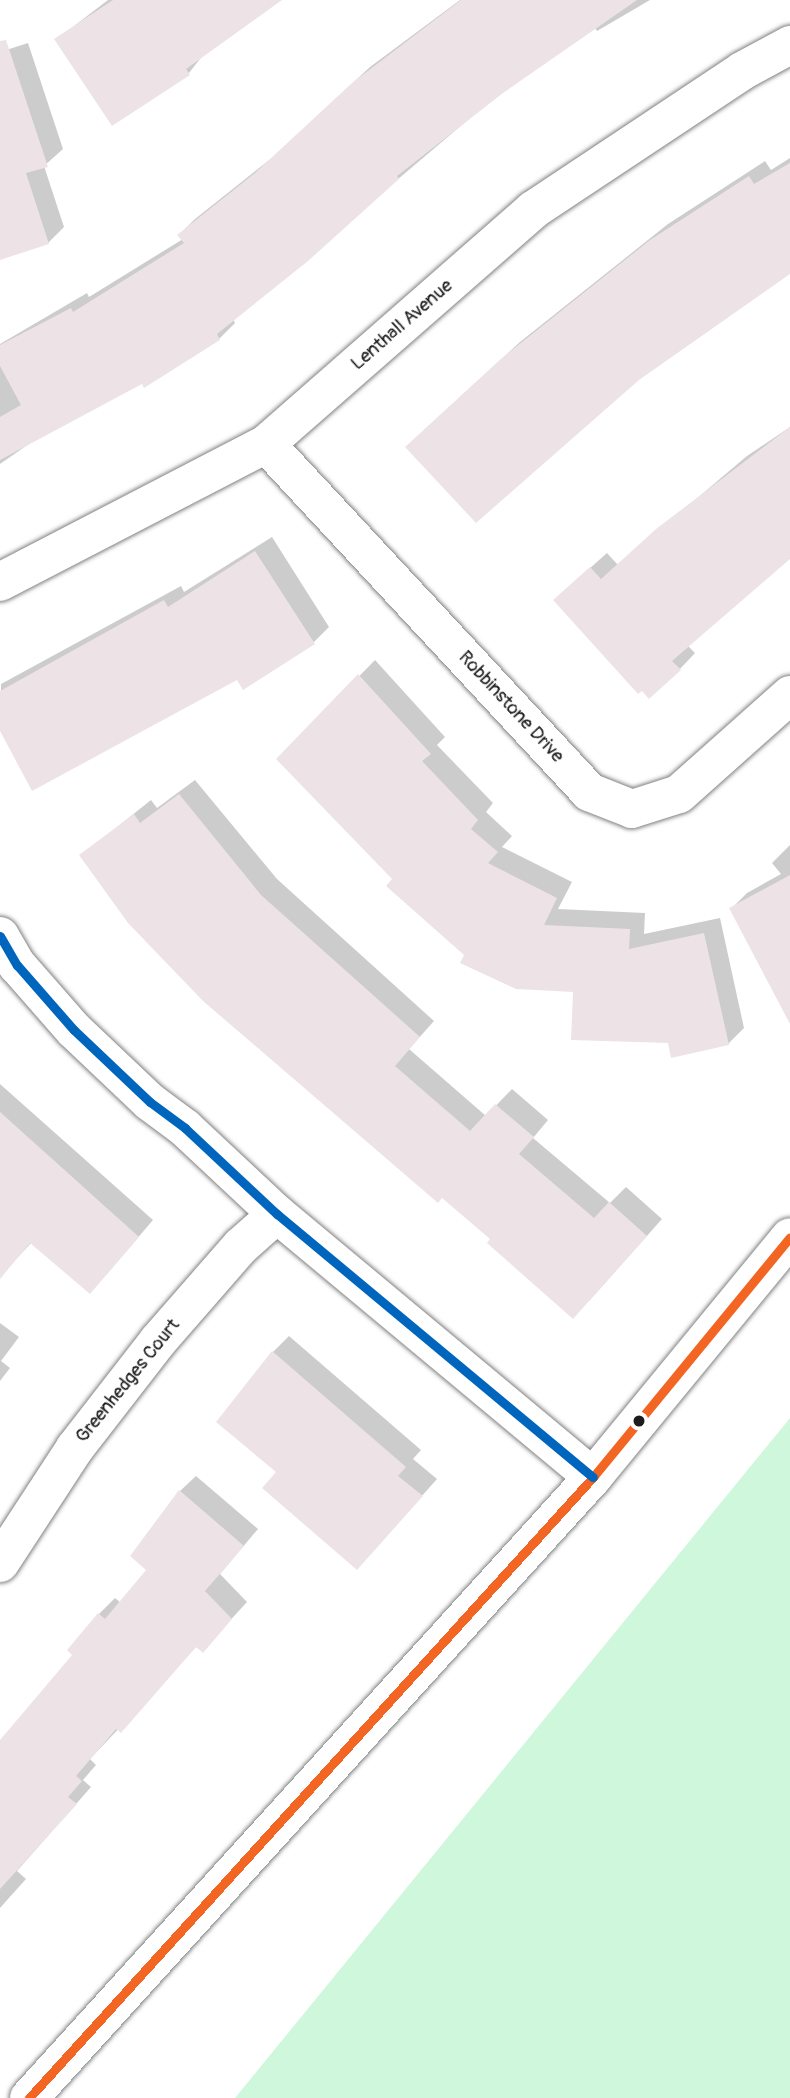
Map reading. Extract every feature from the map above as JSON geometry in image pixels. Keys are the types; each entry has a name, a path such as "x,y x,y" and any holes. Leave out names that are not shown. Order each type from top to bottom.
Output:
{"street":[{"name":"Lenthall Avenue","path":"0,582 266,444 533,210 742,71 790,45"},
{"name":"Robbinstone Drive","path":"266,444 589,792 632,809 679,794 790,695"},
{"path":"0,936 17,965 74,1030 277,1214 593,1477"},
{"name":"Greenhedges Court","path":"0,1563 75,1448 158,1341 241,1246 277,1214"},
{"path":"29,2098 593,1477 790,1237"}],"green space":[{"path":"790,1418 790,2098 235,2098"}],"building":[{"path":"113,0 282,0 186,69 190,75 112,126 54,39"},
{"path":"461,0 637,0 503,93 397,176 399,179 308,261 217,334 220,340 144,388 142,384 0,460 0,417 21,405 0,366 0,345 71,308 73,312 184,243 177,235 255,173 352,83"},
{"path":"6,40 48,167 26,173 49,244 0,260 0,41"},
{"path":"790,163 790,274 639,380 476,523 405,447 502,358 650,240 749,176 754,184"},
{"path":"790,427 790,559 672,661 681,670 649,699 642,691 638,694 553,600 590,567 601,579 656,529"},
{"path":"255,551 315,644 243,690 237,680 32,791 0,731 0,691 164,600 168,607"},
{"path":"358,674 431,754 422,761 478,820 471,829 498,852 488,863 557,898 544,925 630,929 629,949 704,933 729,1045 671,1058 668,1043 571,1040 573,992 516,989 460,963 464,955 386,886 392,879 276,759"},
{"path":"179,794 261,895 420,1037 395,1066 470,1131 495,1104 534,1137 519,1154 594,1218 609,1202 647,1236 573,1319 487,1243 490,1239 442,1198 438,1203 203,1001 128,923 79,855 134,814 140,823"},
{"path":"790,875 790,1024 729,908"},
{"path":"0,1112 139,1237 90,1294 30,1243 0,1279"},
{"path":"272,1351 406,1467 398,1476 423,1496 357,1570 262,1488 276,1472 216,1422"},
{"path":"179,1490 244,1546 205,1591 232,1619 203,1653 196,1647 121,1733 116,1729 76,1776 82,1781 68,1797 77,1804 0,1889 0,1740 72,1655 67,1650 98,1613 105,1619 146,1570 130,1556"}],"transit line":[{"path":"0,936 17,965 74,1030 150,1102 185,1128 277,1214 593,1477"},
{"path":"29,2098 593,1477 790,1237"}]}
